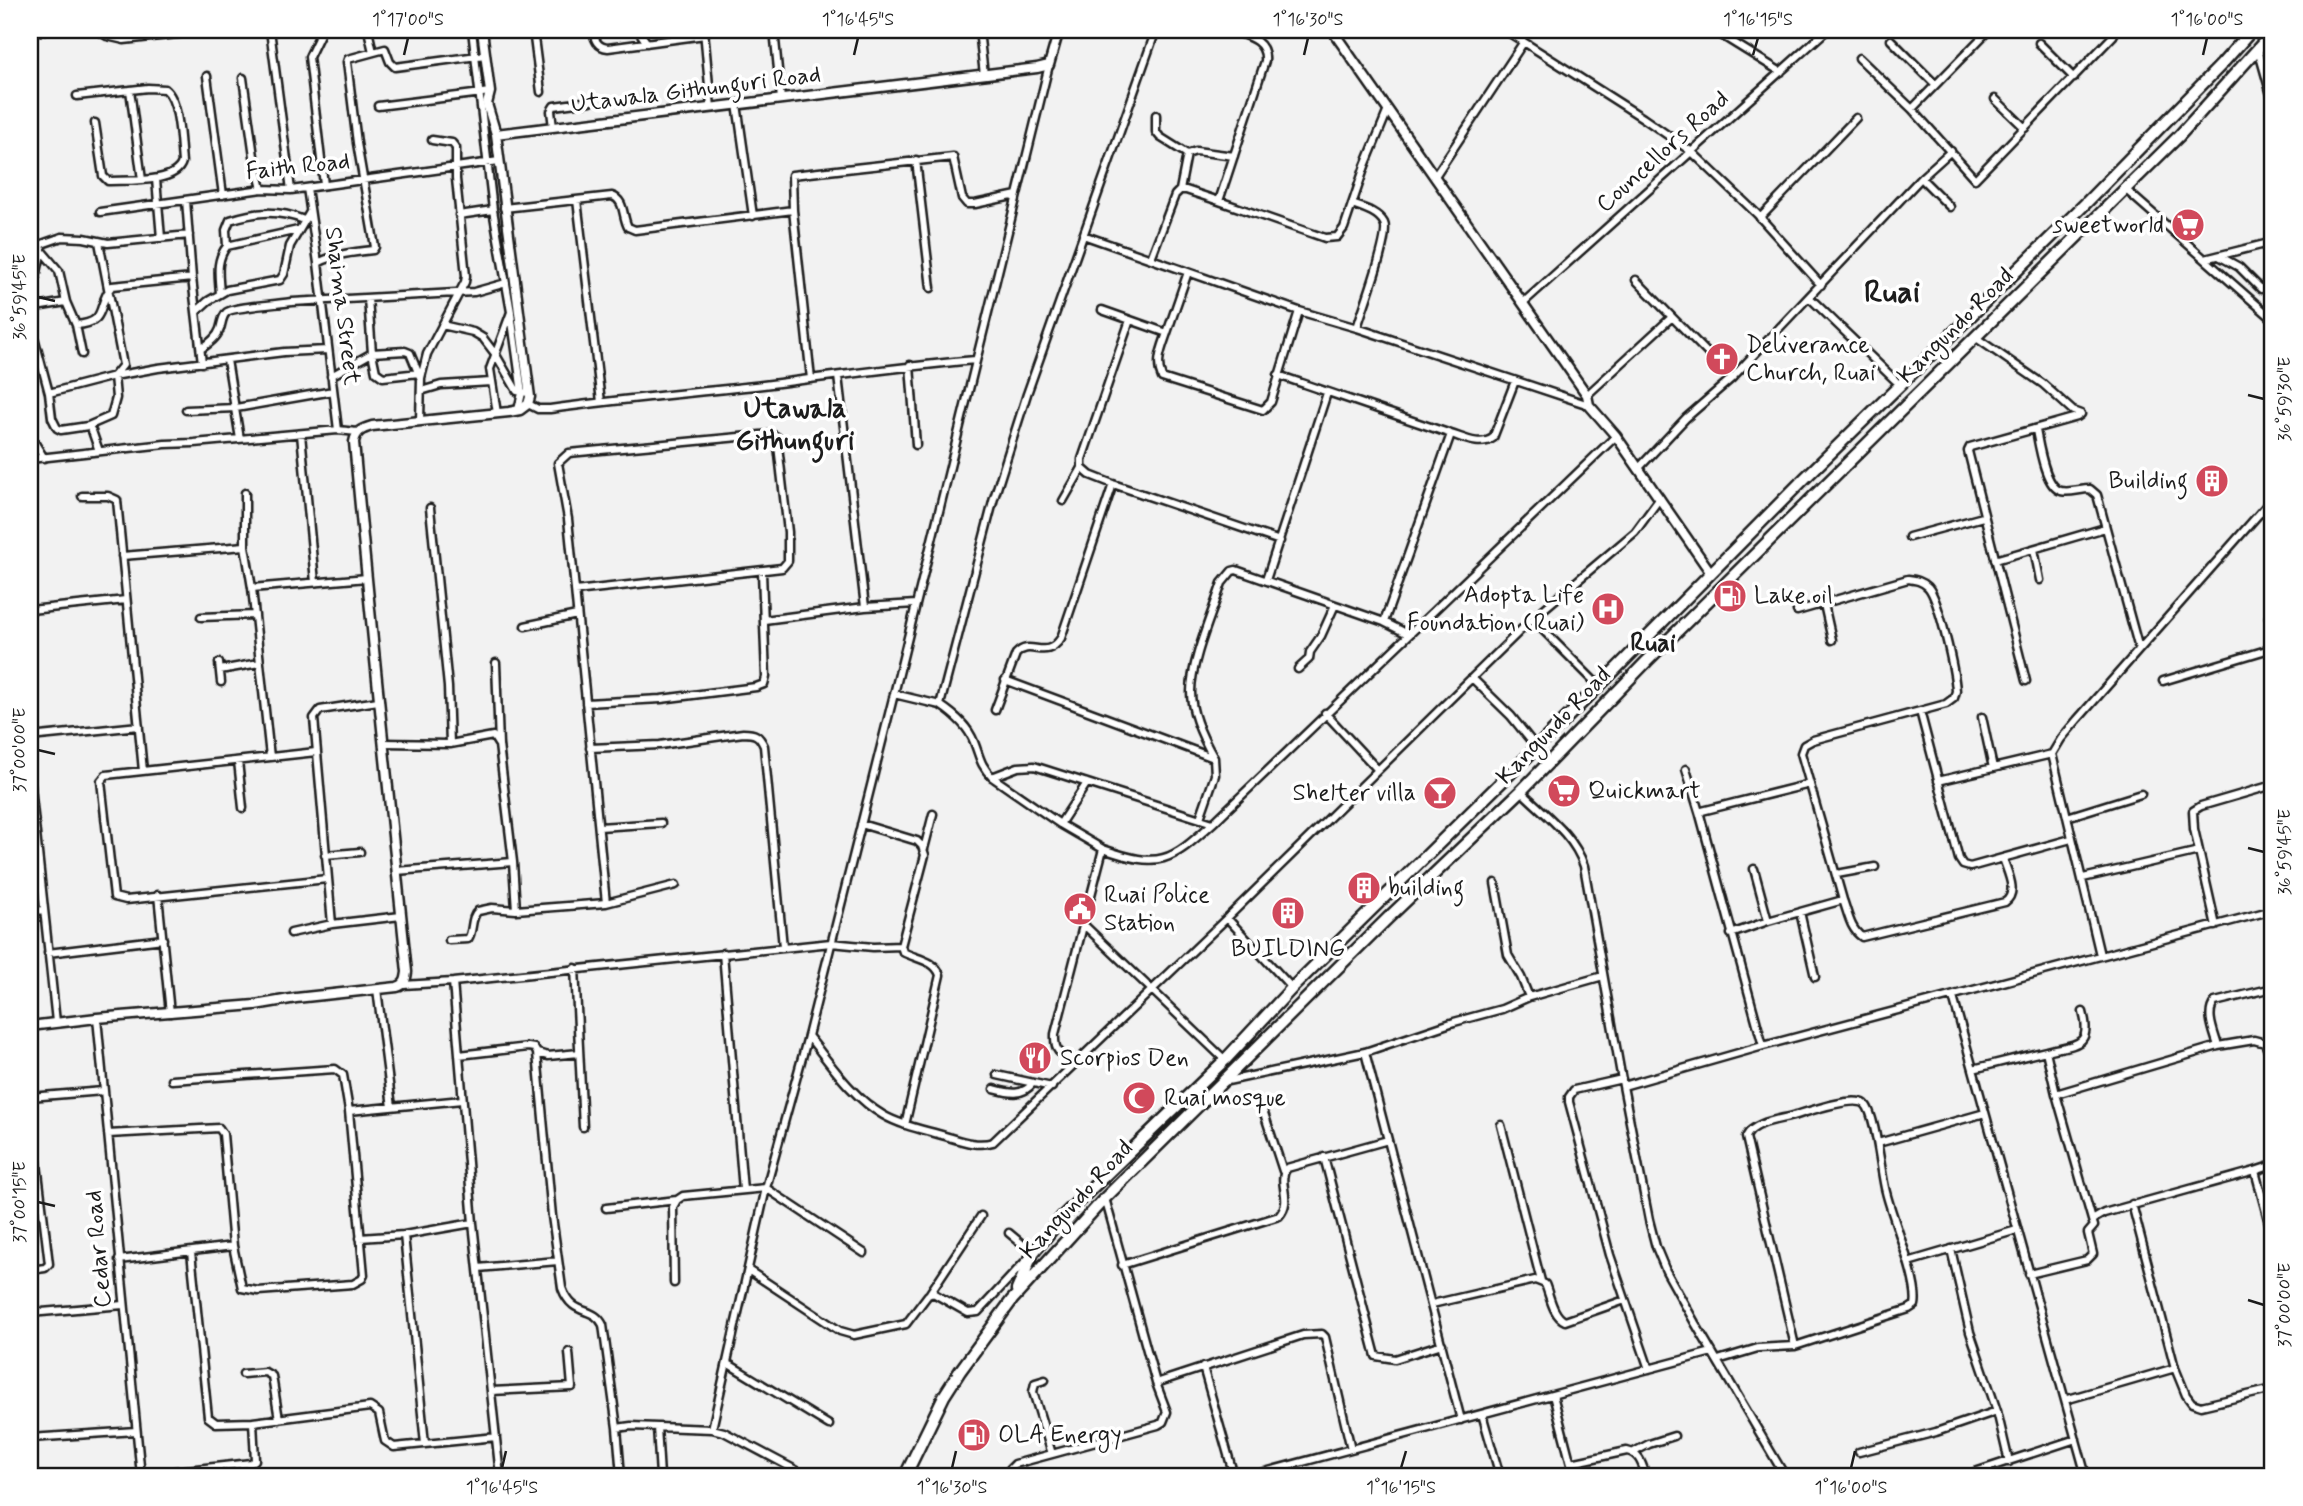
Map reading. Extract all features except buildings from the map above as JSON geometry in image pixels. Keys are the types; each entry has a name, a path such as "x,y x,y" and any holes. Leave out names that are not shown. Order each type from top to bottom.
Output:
{"highway":[{"name":"Kangundo Road","path":"1012,1300 1033,1253 1062,1217 1225,1060 1292,988 2085,204 2252,30"},
{"name":"Kangundo Road","path":"905,1476 945,1395 1012,1300 1105,1198 1521,791 1647,661 2179,136 2273,32"},
{"path":"1534,749 1547,765"},
{"path":"1062,1217 1068,1226 1077,1228"}],"street":[{"path":"30,34 45,30"},
{"path":"97,30 115,39 139,40 158,34 213,30"},
{"path":"271,30 291,190"},
{"path":"321,30 309,57 324,184"},
{"path":"368,30 373,52"},
{"path":"472,30 490,92 487,104 496,134 525,393 518,410"},
{"path":"482,30 480,93 487,163 528,404 538,409 550,409 838,376 910,365 976,360"},
{"path":"533,30 541,92"},
{"path":"592,30 597,44 602,47 647,43 704,33 711,108"},
{"path":"638,30 647,43"},
{"path":"774,30 781,99"},
{"path":"979,30 984,75"},
{"path":"712,1429 766,1188 808,1036 1059,30"},
{"path":"940,705 994,498 1027,394 1156,30"},
{"path":"1219,201 1266,52 1254,39 1230,30"},
{"path":"1332,30 1524,302 1587,395 1589,405 1616,436 1711,573"},
{"path":"1505,30 1692,152 1760,218 1821,285"},
{"path":"1720,30 1718,33 1781,72"},
{"name":"Councellors Road","path":"1524,302 1827,30"},
{"path":"1912,109 1989,30"},
{"path":"1858,58 1912,109 1975,179 2113,37 2116,30"},
{"path":"1891,40 1936,84"},
{"path":"1435,176 1523,43"},
{"path":"2039,43 2074,78"},
{"path":"318,264 342,255 373,250 375,247 347,62 353,56 382,49 387,51 390,62 395,67 480,56"},
{"path":"2258,49 2273,102"},
{"name":"Utawala Githunguri Road","path":"496,134 1049,65"},
{"path":"207,76 223,195"},
{"path":"243,78 254,156 262,189"},
{"path":"76,96 165,89 173,98 182,162 176,172 156,179 108,181 103,176 95,123"},
{"path":"130,90 142,180"},
{"path":"378,106 490,92"},
{"path":"1995,99 2025,128"},
{"path":"553,127 551,111 554,106 591,101"},
{"path":"737,104 753,216"},
{"path":"1180,190 1333,239 1342,232 1388,110"},
{"path":"1156,115 1156,132 1187,154"},
{"path":"1760,218 1856,118"},
{"path":"420,421 420,376 427,354 466,276 455,144 432,140"},
{"path":"1187,154 1196,151 1234,156"},
{"path":"1638,468 1686,418 1732,378 1921,178 1951,151"},
{"path":"1151,258 1175,195 1180,190 1187,154"},
{"path":"811,379 793,210 792,175 953,157 962,198 967,204 1017,195"},
{"path":"916,160 931,288"},
{"name":"Faith Road","path":"100,212 262,189 307,188 499,161"},
{"path":"1921,178 1950,207"},
{"path":"156,179 161,238"},
{"name":"Shaima Street","path":"307,188 338,430"},
{"path":"2125,189 2273,319"},
{"path":"504,208 612,196 618,198 628,227 635,230 793,210"},
{"path":"186,200 202,363"},
{"path":"577,200 601,402"},
{"path":"1352,204 1378,215 1385,225 1386,236 1357,328"},
{"path":"459,215 493,210"},
{"path":"227,246 226,230 230,219 277,212 304,220"},
{"path":"197,311 220,294 246,285 280,280 298,230 310,212"},
{"path":"220,294 218,264 221,253 227,246 298,230"},
{"path":"66,302 30,307 42,248 62,237 99,242 189,235"},
{"path":"1083,235 1299,311 1589,405"},
{"path":"99,242 123,360 122,368 114,376"},
{"path":"2205,259 2273,242"},
{"path":"30,245 42,248 57,267 66,302 76,325 82,354"},
{"path":"2219,256 2239,267 2261,289"},
{"path":"1188,272 1159,356 1158,370 1162,377 1171,382 1263,410 1271,402 1299,311"},
{"path":"76,325 96,320 102,311 108,289 118,284 192,278"},
{"path":"1636,280 1732,378"},
{"path":"201,349 218,333 229,309 292,302 459,292 489,289 506,283"},
{"path":"1809,297 1895,380"},
{"path":"368,298 372,353 379,376 420,376"},
{"path":"1102,310 1167,333"},
{"path":"497,413 490,369 511,312"},
{"path":"1587,395 1672,317"},
{"path":"1063,501 1082,468 1082,459 1130,320"},
{"path":"30,322 49,393 52,418 58,429 88,426 111,416 116,398 114,376"},
{"path":"442,325 478,334 496,355 517,391 525,393"},
{"path":"1975,337 2043,384 2073,411 2081,414 2036,430 1970,447 1968,450 2026,681"},
{"path":"49,393 158,368 284,352 328,350"},
{"path":"331,376 372,353 408,351 420,376"},
{"path":"227,360 240,439"},
{"path":"910,365 916,445"},
{"path":"838,376 865,607"},
{"path":"1278,376 1481,443 1493,438 1515,380"},
{"path":"421,391 441,385 491,382"},
{"path":"186,410 236,408 333,391"},
{"path":"1266,580 1327,393"},
{"path":"30,459 165,444 338,430 357,432 372,426 518,410 528,404"},
{"path":"88,426 99,451"},
{"path":"2036,430 2052,485 2063,491 2093,490 2097,495 2139,649"},
{"path":"357,432 354,442 407,972 403,985"},
{"path":"575,592 762,572 786,565 788,532 778,439 775,435 771,433 569,453 558,463 568,519 577,615 586,703 590,748 606,903"},
{"path":"301,434 315,582"},
{"path":"1384,622 1451,434"},
{"path":"30,435 44,458"},
{"path":"894,694 940,705 955,716 967,728 981,764 992,777 1060,824 1103,849 1143,859 1164,859 1192,842 1213,823 1616,436"},
{"path":"1082,468 1090,475 1113,485 1280,541"},
{"path":"995,710 1012,660 1020,649 1050,650 1061,639 1113,485"},
{"path":"245,493 245,546 270,758"},
{"path":"82,496 108,496 117,500 144,771"},
{"path":"808,1036 855,1092 884,1115 905,1125 972,1144 993,1142 1227,918 1532,619 1635,533 1660,498"},
{"path":"2100,956 2052,754 2061,739 2273,498"},
{"path":"430,508 448,687 450,744"},
{"path":"1909,537 1983,517"},
{"path":"1995,560 2105,528"},
{"path":"122,556 245,546"},
{"path":"2034,549 2040,580"},
{"path":"1200,818 1215,775 1214,758 1196,717 1191,694 1193,674 1222,583 1232,571 1266,580 1384,622 1408,634"},
{"path":"586,703 661,699 764,684 766,677 762,572"},
{"path":"252,588 367,578"},
{"path":"1797,611 1908,579 1918,580 1931,590 1956,691 1951,702 1812,740 1804,745 1801,753 1843,900 1856,933 1862,937 2005,902 2012,892 2003,858"},
{"path":"30,610 127,600"},
{"path":"764,620 865,607 916,604"},
{"path":"1824,604 1832,640"},
{"path":"1298,669 1309,659 1310,652 1321,636 1335,605"},
{"path":"2273,608 2269,617 2273,634"},
{"path":"201,617 255,615"},
{"path":"525,626 577,615"},
{"path":"1532,619 1599,686"},
{"path":"2163,681 2273,648"},
{"path":"222,682 220,667 259,663"},
{"path":"496,663 499,745 516,910"},
{"path":"1472,678 1511,716 1534,749"},
{"path":"1005,680 1214,758"},
{"path":"332,924 314,718 320,710 378,701"},
{"path":"1920,710 1961,863 1970,867 2071,839"},
{"path":"1325,713 1378,770"},
{"path":"1982,717 1993,768"},
{"path":"30,737 139,726"},
{"path":"590,748 660,744 743,733 753,733 760,737 764,746 783,947"},
{"path":"383,743 450,744 493,736 499,745"},
{"path":"316,752 106,775 101,782 114,897 126,900 327,879"},
{"path":"1938,781 2052,754"},
{"path":"238,761 243,808"},
{"path":"992,777 1018,766 1028,765 1213,823"},
{"path":"1686,769 1763,1046"},
{"path":"30,777 56,1022"},
{"path":"1060,824 1087,783"},
{"path":"1700,815 1702,811 1810,784"},
{"path":"2216,926 2194,829 2193,811 2201,806 2273,785"},
{"path":"1521,791 1566,835 1581,859 1649,1220 1657,1247 1668,1273 1712,1352 1785,1476"},
{"path":"2067,817 2140,794"},
{"path":"905,1125 940,975 933,964 903,952 901,946 933,814"},
{"path":"599,827 661,823"},
{"path":"861,824 917,841 924,849"},
{"path":"1078,1060 1060,1054 1055,1045 1055,1034 1103,849"},
{"path":"2083,878 2199,851"},
{"path":"325,855 360,852"},
{"path":"396,871 513,862"},
{"path":"1837,874 1875,867"},
{"path":"1754,869 1768,921"},
{"path":"1495,883 1507,955 1521,977 1529,997"},
{"path":"449,940 468,939 473,918 478,911 492,908 516,910 606,903 676,885"},
{"path":"158,895 170,1013"},
{"path":"1731,934 1843,900"},
{"path":"30,909 44,911"},
{"path":"1649,1369 1610,1255 1569,1102 1574,1090 1622,1082 1763,1046 2273,910"},
{"path":"1800,912 1815,977"},
{"path":"290,933 332,924 401,916"},
{"path":"1227,918 1292,988"},
{"path":"1082,923 1225,1060"},
{"path":"48,953 163,939"},
{"path":"30,1026 256,1005 403,985 783,947 831,943 873,947 901,946"},
{"path":"723,953 743,1190"},
{"path":"575,968 583,1127"},
{"path":"1221,1083 1365,1052 1502,1009 1529,997 1603,976"},
{"path":"453,982 473,1223 500,1476"},
{"path":"2218,1046 2209,1011 2212,1005 2273,988"},
{"path":"377,989 392,1107"},
{"path":"1953,997 2086,1476"},
{"path":"1973,1069 2080,1042 2085,1038 2087,1026 2082,1012"},
{"name":"Cedar Road","path":"97,1018 141,1476"},
{"path":"2056,1094 2218,1046 2255,1040 2265,1043 2273,1063"},
{"path":"459,1055 528,1047 534,1048 537,1054 552,1216 562,1288 573,1307 600,1319 603,1325 621,1476"},
{"path":"2029,1274 2087,1260 2094,1254 2088,1233 2094,1226 2046,1051"},
{"path":"1365,1052 1461,1420"},
{"path":"537,1054 548,1056 579,1053"},
{"path":"108,1135 219,1128 223,1134 233,1246 240,1285 247,1290 359,1282 363,1275 349,1111 343,1075 335,1069 172,1080"},
{"path":"997,1075 1052,1087"},
{"path":"994,1089 1020,1093 1033,1083"},
{"path":"30,1097 103,1091"},
{"path":"349,1111 462,1100"},
{"path":"1717,1360 1758,1348 1795,1346 1915,1305 1917,1298 1908,1262 1891,1216 1881,1172 1878,1143 1865,1104 1839,1104 1759,1125 1751,1129 1746,1136 1795,1346"},
{"path":"1122,1265 1279,1216 1287,1203 1283,1171 1263,1110"},
{"path":"1878,1143 1985,1113"},
{"path":"1501,1125 1541,1280 1560,1320 1565,1321 1625,1300"},
{"path":"1283,1171 1388,1140"},
{"path":"30,1143 36,1147 49,1264 46,1268 30,1270"},
{"path":"1324,1157 1376,1356 1395,1359 1442,1344"},
{"path":"2092,1220 2132,1204 2273,1165"},
{"path":"2255,1171 2270,1213 2273,1238"},
{"path":"674,1283 673,1207 683,1196 766,1188 864,1253"},
{"path":"1009,1476 1014,1464 1163,1422 1167,1412 1156,1383 1105,1198"},
{"path":"606,1208 677,1200"},
{"path":"2132,1204 2175,1368 2192,1403 2201,1406 2273,1389"},
{"path":"748,1270 848,1335 906,1324 981,1216"},
{"path":"360,1238 404,1235 473,1223"},
{"path":"1908,1262 2017,1230"},
{"path":"928,1296 937,1294 968,1313 978,1312 1033,1253 1009,1233"},
{"path":"404,1235 425,1444"},
{"path":"119,1260 233,1246"},
{"path":"1951,1250 1969,1332 1997,1411 2010,1461"},
{"path":"191,1252 208,1417 216,1423 253,1422 370,1407 379,1413 385,1441 394,1447 496,1437"},
{"path":"478,1268 558,1261"},
{"path":"1432,1304 1541,1280"},
{"path":"30,1313 123,1305"},
{"path":"1156,1383 1303,1335 1322,1334 1325,1337 1351,1449"},
{"path":"491,1391 572,1387 569,1352"},
{"path":"1250,1476 1274,1473 1351,1449 1712,1352"},
{"path":"727,1363 829,1425"},
{"path":"1203,1367 1234,1476"},
{"path":"2065,1400 2175,1368"},
{"path":"243,1374 265,1372 272,1376 278,1419"},
{"path":"1045,1380 1035,1383 1033,1392 1052,1454"},
{"path":"1553,1395 1574,1476"},
{"path":"1859,1452 1936,1432 1997,1411"},
{"path":"1482,1414 1500,1476"},
{"path":"141,1476 251,1463 255,1460 253,1422"},
{"path":"657,1427 660,1476"},
{"path":"617,1428 712,1429 724,1432 807,1476"},
{"path":"30,1438 136,1432"},
{"path":"1571,1463 1627,1451 1634,1452 1674,1436"},
{"path":"1975,1472 2076,1439"},
{"path":"1634,1452 1639,1457 1646,1476"},
{"path":"2253,1476 2273,1471"}],"place":[{"name":"sweetworld","path":"2188,225"},
{"name":"Deliverance Church, Ruai","path":"1722,359"},
{"name":"Building","path":"2212,481"},
{"name":"Lake oil","path":"1730,596"},
{"name":"Adopta Life Foundation (Ruai)","path":"1608,609"},
{"name":"Quickmart","path":"1564,791"},
{"name":"Shelter villa","path":"1440,793"},
{"name":"building","path":"1364,888"},
{"name":"Ruai Police Station","path":"1080,909"},
{"name":"BUILDING","path":"1288,913"},
{"name":"Scorpios Den","path":"1035,1058"},
{"name":"Ruai mosque","path":"1139,1098"},
{"name":"OLA Energy","path":"974,1435"}],"district":[{"name":"Ruai","path":"1892,293"},
{"name":"Utawala Githunguri","path":"795,425"},
{"name":"Ruai","path":"1653,644"}]}
